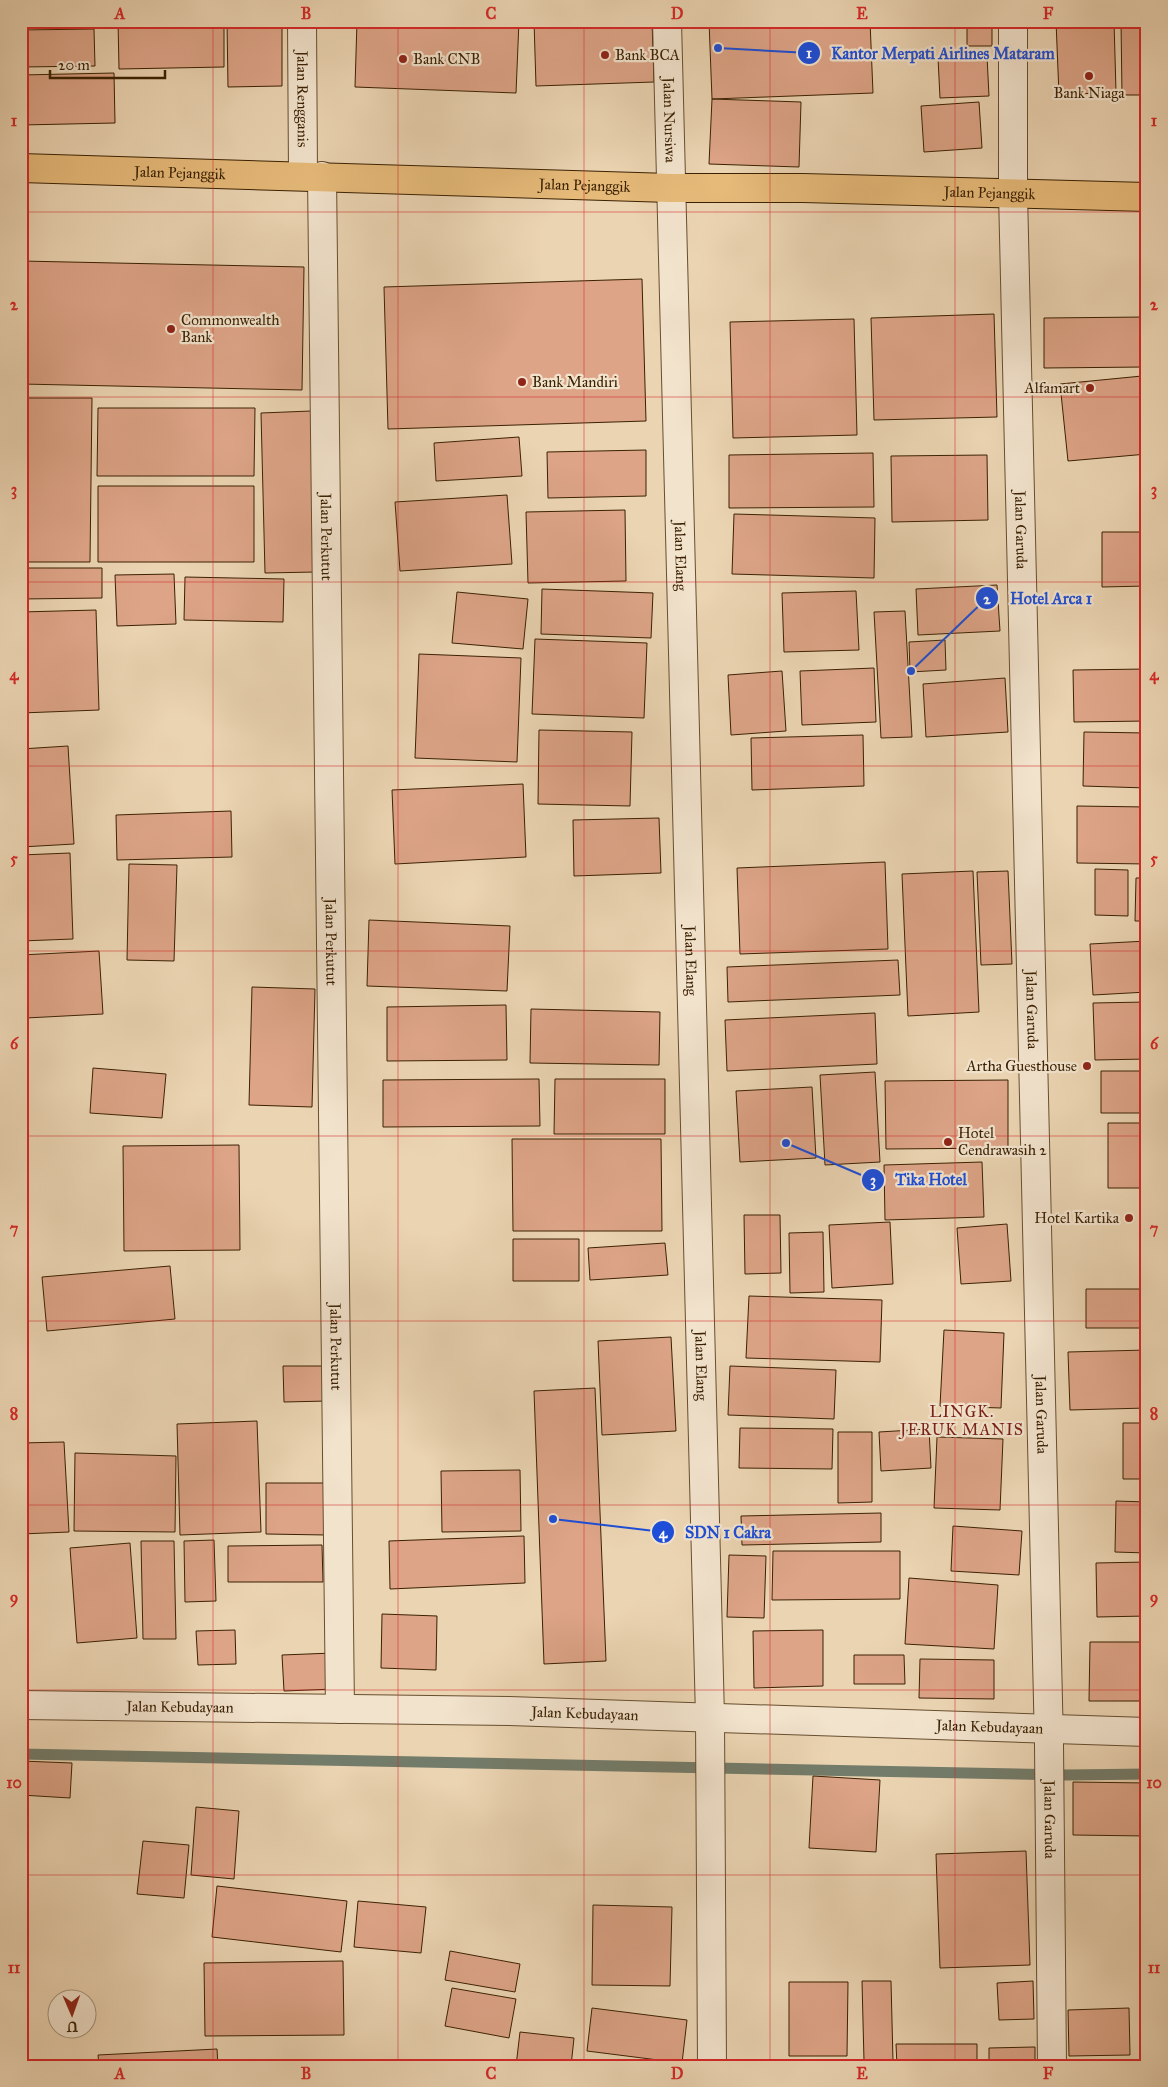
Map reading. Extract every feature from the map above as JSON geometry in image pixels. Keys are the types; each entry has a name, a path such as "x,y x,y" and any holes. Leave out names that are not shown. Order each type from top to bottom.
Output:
{"main road":[{"name":"Jalan Pejanggik","path":"21,168 670,188 1013,192 1147,197"}],"street":[{"name":"Jalan Rengganis","path":"302,21 312,176"},
{"name":"Jalan Nursiwa","path":"667,21 670,188"},
{"name":"Jalan Garuda","path":"1013,21 1013,192 1048,1736 1052,2066"},
{"name":"Jalan Perkutut","path":"312,176 340,1709"},
{"name":"Jalan Elang","path":"670,188 710,1725 712,2066"},
{"name":"Jalan Kebudayaan","path":"21,1704 340,1709 710,1725 976,1727 1048,1736 1147,1732"}],"building":[{"path":"118,21 224,21 224,67 119,69"},
{"path":"227,21 282,21 282,86 228,87"},
{"path":"357,21 519,21 516,93 355,87"},
{"path":"534,21 652,21 654,82 536,86"},
{"path":"709,21 870,21 873,93 712,99"},
{"path":"967,21 992,21 992,46 967,46"},
{"path":"1056,21 1114,21 1116,92 1059,95"},
{"path":"1121,21 1147,21 1147,95 1122,95"},
{"path":"94,29 95,66 21,67 21,30"},
{"path":"987,56 989,96 940,98 938,58"},
{"path":"114,73 115,123 21,125 21,75"},
{"path":"712,99 801,102 799,167 709,164"},
{"path":"979,102 982,148 924,152 921,106"},
{"path":"21,261 304,267 302,390 21,384"},
{"path":"642,279 646,421 388,429 384,287"},
{"path":"994,314 997,417 874,420 871,318"},
{"path":"1145,317 1145,367 1044,368 1044,318"},
{"path":"854,319 857,435 733,438 730,322"},
{"path":"1142,376 1147,454 1068,461 1060,384"},
{"path":"21,398 92,398 90,562 21,562"},
{"path":"98,408 255,408 254,476 97,476"},
{"path":"311,411 316,572 265,573 261,413"},
{"path":"519,437 522,476 436,481 434,443"},
{"path":"646,450 646,496 548,498 547,452"},
{"path":"873,453 874,507 729,508 729,455"},
{"path":"987,455 988,520 892,522 891,456"},
{"path":"98,486 254,486 254,562 98,562"},
{"path":"507,495 512,564 400,571 395,502"},
{"path":"625,510 626,581 528,583 526,512"},
{"path":"734,514 875,518 874,578 732,574"},
{"path":"1102,532 1147,532 1147,586 1102,587"},
{"path":"22,568 102,568 102,598 22,599"},
{"path":"174,574 176,624 117,626 115,575"},
{"path":"185,577 284,579 283,622 184,620"},
{"path":"997,585 1000,631 918,635 916,589"},
{"path":"542,589 653,593 651,638 541,634"},
{"path":"856,591 859,650 784,652 782,593"},
{"path":"457,592 528,599 523,649 452,643"},
{"path":"96,610 99,710 21,713 21,612"},
{"path":"905,611 912,737 881,738 874,612"},
{"path":"535,639 647,643 644,718 532,714"},
{"path":"945,640 946,670 910,672 909,642"},
{"path":"419,654 521,658 517,762 415,758"},
{"path":"874,668 876,722 802,725 800,671"},
{"path":"1147,669 1147,721 1074,722 1073,670"},
{"path":"782,671 786,731 731,735 728,675"},
{"path":"1005,678 1008,732 926,737 923,684"},
{"path":"539,730 632,732 630,806 538,804"},
{"path":"1084,732 1147,733 1147,788 1083,786"},
{"path":"863,735 864,786 752,790 751,738"},
{"path":"68,746 74,844 21,847 21,749"},
{"path":"523,784 526,857 395,864 392,790"},
{"path":"1077,806 1147,807 1147,864 1077,863"},
{"path":"231,811 232,857 117,860 116,815"},
{"path":"659,818 661,873 574,876 573,820"},
{"path":"70,853 73,939 21,941 21,855"},
{"path":"885,862 888,949 740,954 737,868"},
{"path":"129,864 177,865 174,961 127,960"},
{"path":"1095,869 1128,870 1128,916 1095,915"},
{"path":"973,871 979,1012 908,1016 902,874"},
{"path":"1008,871 1012,964 981,965 977,872"},
{"path":"1136,878 1147,878 1147,921 1135,921"},
{"path":"369,920 510,926 507,991 367,986"},
{"path":"1147,941 1147,992 1093,995 1090,944"},
{"path":"99,951 103,1014 26,1018 21,955"},
{"path":"898,960 900,995 728,1002 727,967"},
{"path":"252,987 315,989 312,1107 249,1105"},
{"path":"1147,1002 1147,1059 1095,1060 1093,1003"},
{"path":"506,1005 507,1060 387,1061 387,1007"},
{"path":"531,1009 660,1012 659,1065 530,1063"},
{"path":"875,1013 877,1064 727,1071 725,1020"},
{"path":"93,1068 166,1074 162,1118 90,1113"},
{"path":"1101,1071 1147,1071 1147,1113 1101,1113"},
{"path":"875,1072 880,1162 825,1165 820,1075"},
{"path":"539,1079 540,1126 383,1127 383,1080"},
{"path":"555,1079 665,1079 665,1134 554,1134"},
{"path":"1008,1080 1008,1148 886,1149 885,1081"},
{"path":"812,1087 816,1158 740,1162 736,1091"},
{"path":"1108,1123 1147,1123 1147,1188 1108,1188"},
{"path":"512,1139 661,1139 662,1231 513,1231"},
{"path":"239,1145 240,1250 124,1251 123,1146"},
{"path":"982,1162 984,1217 885,1220 884,1165"},
{"path":"744,1215 780,1215 781,1273 745,1274"},
{"path":"1143,1218 1147,1218 1147,1277 1145,1277"},
{"path":"890,1222 893,1284 832,1288 829,1225"},
{"path":"1007,1224 1011,1281 961,1284 957,1228"},
{"path":"823,1232 824,1292 790,1293 789,1233"},
{"path":"513,1239 579,1239 579,1281 513,1281"},
{"path":"665,1243 668,1275 590,1280 588,1248"},
{"path":"170,1266 175,1319 47,1331 42,1277"},
{"path":"1086,1289 1147,1289 1147,1328 1086,1328"},
{"path":"749,1296 882,1300 880,1362 746,1358"},
{"path":"944,1330 1004,1333 1001,1408 940,1406"},
{"path":"671,1337 676,1431 602,1435 598,1341"},
{"path":"1147,1350 1147,1408 1070,1410 1068,1352"},
{"path":"283,1366 327,1366 328,1401 284,1402"},
{"path":"730,1366 836,1370 834,1419 728,1415"},
{"path":"595,1388 606,1661 544,1664 534,1391"},
{"path":"257,1421 261,1532 180,1535 177,1424"},
{"path":"1123,1423 1147,1423 1147,1479 1123,1479"},
{"path":"740,1428 833,1429 832,1469 739,1468"},
{"path":"929,1429 931,1468 881,1471 879,1432"},
{"path":"838,1432 872,1432 872,1502 838,1503"},
{"path":"937,1437 1003,1439 1000,1510 934,1508"},
{"path":"64,1442 69,1532 21,1534 21,1443"},
{"path":"75,1453 176,1456 175,1532 74,1531"},
{"path":"520,1470 521,1531 442,1532 441,1471"},
{"path":"266,1483 326,1483 326,1535 266,1534"},
{"path":"1116,1501 1147,1502 1147,1553 1115,1552"},
{"path":"881,1513 881,1542 742,1545 741,1516"},
{"path":"953,1526 1022,1531 1019,1575 951,1571"},
{"path":"524,1536 525,1583 390,1589 389,1541"},
{"path":"214,1540 216,1601 185,1602 184,1541"},
{"path":"141,1541 174,1541 176,1639 143,1639"},
{"path":"130,1543 137,1638 77,1643 70,1548"},
{"path":"322,1545 323,1582 228,1582 228,1546"},
{"path":"773,1551 900,1551 900,1599 772,1600"},
{"path":"729,1555 766,1556 764,1618 727,1617"},
{"path":"1147,1562 1147,1616 1097,1617 1096,1563"},
{"path":"909,1578 998,1585 994,1649 905,1644"},
{"path":"382,1614 437,1616 436,1670 381,1668"},
{"path":"235,1630 236,1664 198,1665 196,1631"},
{"path":"823,1630 823,1686 754,1688 753,1631"},
{"path":"1090,1642 1147,1642 1147,1701 1089,1701"},
{"path":"333,1653 334,1689 284,1691 282,1655"},
{"path":"854,1655 904,1655 905,1684 854,1684"},
{"path":"920,1659 994,1660 994,1699 919,1698"},
{"path":"21,1761 72,1763 70,1798 21,1795"},
{"path":"813,1776 880,1780 876,1852 809,1848"},
{"path":"1073,1782 1147,1783 1147,1836 1073,1835"},
{"path":"196,1807 239,1811 234,1879 191,1875"},
{"path":"143,1841 189,1845 184,1898 137,1894"},
{"path":"1026,1851 1030,1965 940,1968 936,1854"},
{"path":"217,1886 347,1901 341,1952 212,1937"},
{"path":"358,1901 426,1907 421,1953 354,1947"},
{"path":"593,1905 672,1907 670,1986 592,1985"},
{"path":"450,1951 520,1964 515,1992 445,1980"},
{"path":"343,1961 344,2035 205,2036 204,1963"},
{"path":"862,1981 891,1981 893,2061 864,2061"},
{"path":"1033,1981 1034,2019 999,2020 997,1983"},
{"path":"789,1982 848,1982 847,2056 789,2056"},
{"path":"452,1988 516,1999 509,2038 445,2026"},
{"path":"592,2008 687,2020 682,2063 587,2051"},
{"path":"1129,2008 1130,2055 1069,2056 1068,2010"},
{"path":"520,2032 574,2038 571,2066 516,2066"},
{"path":"896,2044 977,2044 977,2066 897,2066"},
{"path":"1035,2047 1035,2066 989,2066 989,2048"},
{"path":"217,2049 218,2066 99,2066 98,2055"}],"waterway":[{"path":"21,1754 1067,1775 1147,1774"}],"place":[{"name":"Kantor Merpati Airlines Mataram","path":"718,48"},
{"name":"Bank BCA","path":"605,55"},
{"name":"Bank CNB","path":"403,59"},
{"name":"Bank Niaga","path":"1089,76"},
{"name":"Commonwealth Bank","path":"171,329"},
{"name":"Bank Mandiri","path":"522,382"},
{"name":"Alfamart","path":"1090,388"},
{"name":"Hotel Arca 1","path":"911,671"},
{"name":"Artha Guesthouse","path":"1087,1066"},
{"name":"Hotel Cendrawasih 2","path":"948,1142"},
{"name":"Tika Hotel","path":"786,1143"},
{"name":"Hotel Kartika","path":"1129,1218"},
{"name":"SDN 1 Cakra","path":"553,1519"}],"district":[{"name":"LINGK. JERUK MANIS","path":"962,1420"}]}
